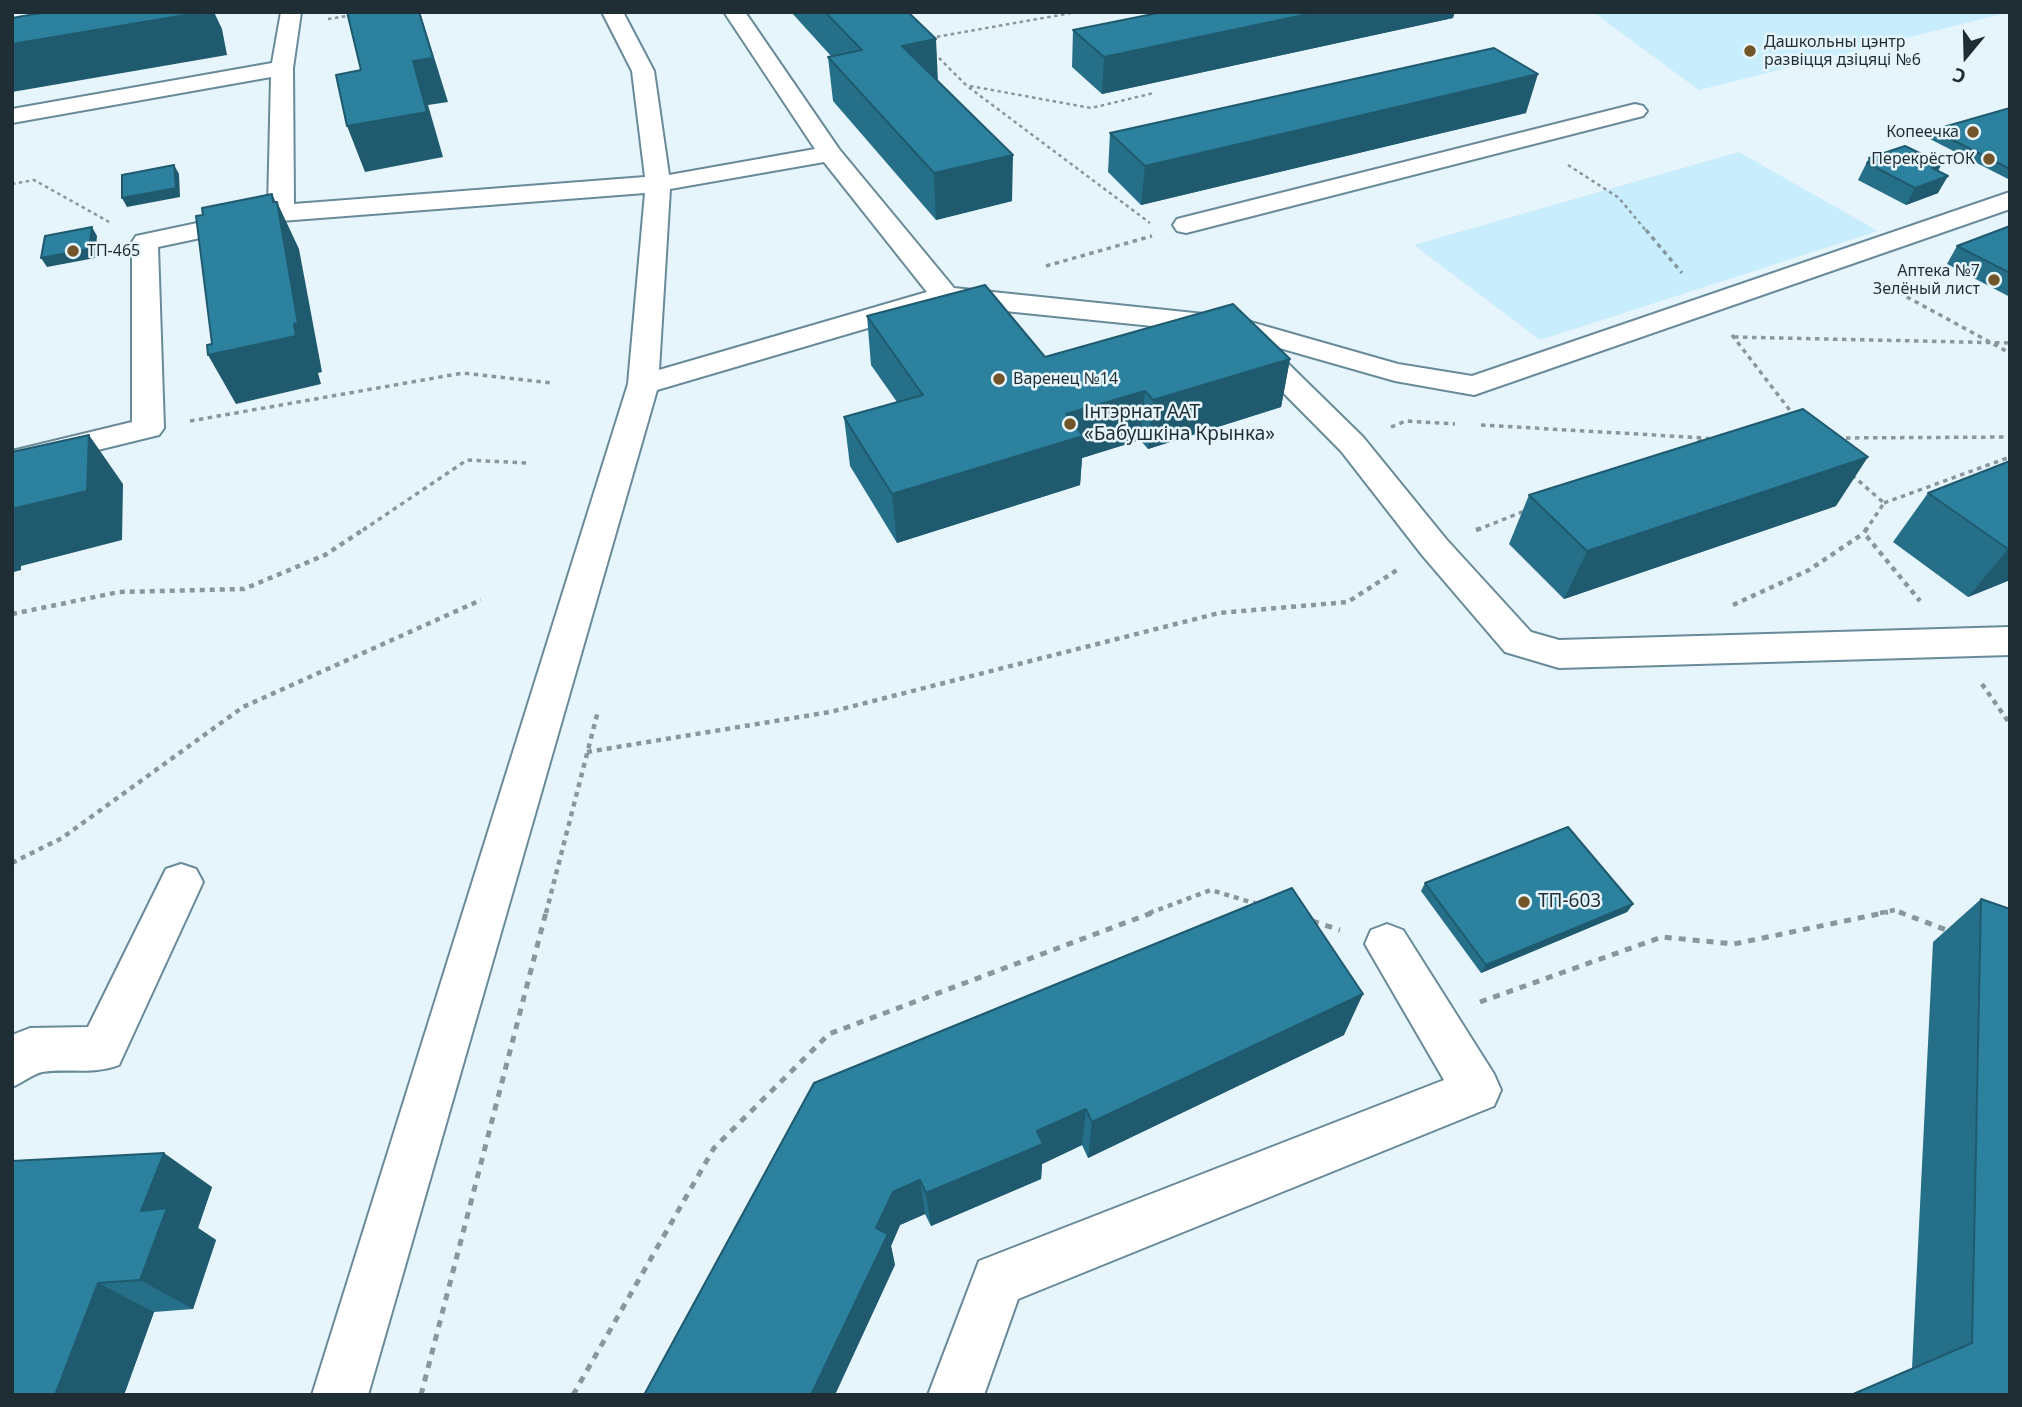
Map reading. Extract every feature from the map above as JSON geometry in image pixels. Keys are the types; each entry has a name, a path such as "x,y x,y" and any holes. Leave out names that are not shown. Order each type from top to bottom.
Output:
{"street":[{"path":"281,213 282,68 291,12"},
{"path":"340,1395 643,384 658,184 643,71 612,12"},
{"path":"734,12 830,153 945,296"},
{"path":"12,116 282,68"},
{"path":"1175,229 1635,110"},
{"path":"12,461 148,428 145,242 281,213 658,184 830,153"},
{"path":"643,384 945,296 1233,326 1395,372 1474,386 2010,200"},
{"path":"1233,326 1352,444 1434,547 1518,642 1559,654 2010,641"},
{"path":"12,1064 30,1050 102,1049 181,882"},
{"path":"956,1395 998,1280 1477,1090 1387,944"}],"path":[{"path":"921,40 1077,12"},
{"path":"929,48 967,86 1175,229"},
{"path":"967,86 1091,108 1154,93"},
{"path":"1526,138 1619,198 1709,306 1795,418"},
{"path":"12,184 34,180 145,242"},
{"path":"1034,270 1175,229"},
{"path":"1840,260 2010,353"},
{"path":"1733,337 2010,344"},
{"path":"148,428 463,373 552,383"},
{"path":"1352,444 1406,421 1461,424"},
{"path":"1475,425 1721,438"},
{"path":"1824,438 2010,437"},
{"path":"1696,443 1709,438"},
{"path":"1726,609 1809,570 1864,533 1884,503 2010,457"},
{"path":"12,614 120,592 244,589 325,555 467,460 527,463"},
{"path":"1852,475 1884,503"},
{"path":"587,752 830,712 1219,613 1348,602 1434,547 1534,507"},
{"path":"1864,533 1954,644"},
{"path":"12,863 62,838 243,708 481,600"},
{"path":"573,1395 714,1148 829,1034 1211,890 1261,906"},
{"path":"1433,1018 1662,937 1734,944 1895,910 1959,935"},
{"path":"1299,917 1387,944"}],"shaded area":[{"name":"Дашкольны цэнтр развіцця дзіцяці №6","path":"1593,12 2010,12 1699,90"},
{"path":"1739,152 1878,231 1540,340 1414,245"}],"building":[{"path":"46,12 203,12 12,44 12,18"},
{"path":"347,12 419,12 433,58 413,61 427,112 347,126 336,75 361,70"},
{"path":"825,12 908,12 936,39 902,46 1013,155 934,173 828,57 862,50"},
{"path":"1163,12 1318,12 1104,57 1073,30"},
{"path":"1494,48 1538,74 1145,166 1110,133"},
{"name":"ПерекрёстОК","path":"2010,108 2010,169 1933,130"},
{"path":"1905,146 1942,164 1932,168 1948,176 1915,188 1867,163 1874,160 1869,158"},
{"path":"174,165 176,188 122,198 122,175"},
{"path":"272,194 273,202 277,202 298,323 294,324 296,336 208,355 207,345 212,344 196,216 203,215 202,208"},
{"path":"2010,226 2010,273 1957,246"},
{"path":"92,227 89,249 41,258 45,236"},
{"path":"985,285 1045,357 1233,304 1290,359 1153,400 1145,391 1066,414 1083,436 892,494 844,417 923,395 867,316"},
{"path":"1803,409 1868,457 1587,551 1529,495"},
{"path":"89,435 87,491 12,509 12,452"},
{"path":"2010,461 2008,549 1928,493"},
{"name":"ТП-603","path":"1568,827 1633,904 1486,965 1425,883"},
{"path":"1292,888 1363,994 1092,1122 1086,1109 1037,1131 1043,1144 926,1193 920,1180 893,1192 876,1228 888,1234 811,1395 644,1395 814,1083"},
{"path":"1981,899 2010,909 2010,1395 1851,1395 1972,1343"},
{"path":"164,1153 141,1211 167,1208 140,1280 98,1283 55,1395 12,1395 12,1161"}],"place":[{"name":"Дашкольны цэнтр развіцця дзіцяці №6","path":"1750,51"},
{"name":"Копеечка","path":"1973,132"},
{"name":"ПерекрёстОК","path":"1989,159"},
{"name":"ТП-465","path":"73,251"},
{"name":"Аптека №7 Зелёный лист","path":"1994,280"},
{"name":"Варенец №14","path":"999,379"},
{"name":"Інтэрнат ААТ «Бабушкіна Крынка»","path":"1070,424"},
{"name":"ТП-603","path":"1524,902"}]}
